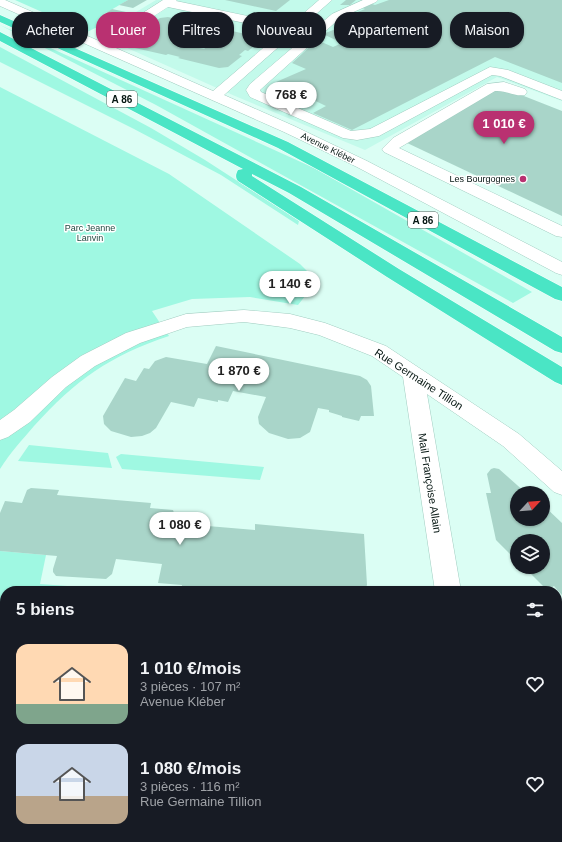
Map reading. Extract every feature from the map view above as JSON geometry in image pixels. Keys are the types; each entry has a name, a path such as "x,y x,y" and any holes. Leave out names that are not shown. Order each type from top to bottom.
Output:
{"highway":[{"name":"A 86","path":"0,18 283,145 562,295"},
{"name":"A 86","path":"0,36 244,162 295,190 562,346"},
{"path":"244,162 244,178 393,273 562,377"}],"street":[{"path":"312,12 326,0"},
{"path":"372,0 336,16 255,87 253,90 255,94 260,98 352,136 374,133 490,71 503,73 562,96"},
{"path":"152,12 169,1 242,18"},
{"name":"Avenue Kléber","path":"0,2 96,44"},
{"name":"Avenue Kléber","path":"105,48 215,96 362,164 562,269"},
{"path":"215,96 269,48"},
{"path":"362,164 389,149 398,141 495,86 510,88 562,108"},
{"path":"389,149 562,232"},
{"name":"Rue Germaine Tillion","path":"0,431 22,416 59,382 88,361 133,338 186,321 244,316 290,321 325,330 379,351 511,440 562,485"},
{"name":"Mail Françoise Allain","path":"413,375 447,586"}],"shaded area":[{"path":"156,0 562,0 562,101 497,77 365,150 235,96 127,48 160,48 160,12 136,12"}],"green space":[{"path":"15,0 128,0 107,12 96,12 96,28 88,32 88,12 42,12"},
{"path":"0,47 151,128 205,160 299,221 298,225 221,175 134,129 0,62"},
{"path":"45,48 51,48 314,168 532,292 513,303 156,105"},
{"name":"Parc Jeanne Lanvin","path":"0,87 169,174 300,264 317,281 298,305 250,297 192,299 152,311 160,323 0,425"},
{"path":"166,331 169,336 128,352 111,361 95,371 64,395 34,426 0,469 0,439 73,378 115,352"},
{"path":"29,445 108,453 112,468 18,461"},
{"path":"121,454 264,467 260,480 122,469 116,457"},
{"path":"0,551 46,555 40,584 67,586 0,586"}],"building":[{"path":"128,0 147,0 133,8 119,5"},
{"path":"225,0 290,0 276,11"},
{"path":"346,0 356,0 350,5 340,5"},
{"path":"389,0 562,0 562,83 495,57 352,130 313,113 326,106 276,82 306,69 292,63 308,48 326,48 326,44 334,47 334,48 442,48 442,12 358,12 365,9 362,8 372,4 375,5"},
{"path":"112,9 126,12 108,12"},
{"path":"168,17 168,48 234,48 234,32 242,33 242,48 252,48 248,51 245,50 239,55 242,56 228,67 219,68 178,58 180,57 168,54 166,55 135,48 160,48 160,18"},
{"path":"334,30 334,39 326,35 326,33"},
{"name":"Les Bourgognes","path":"501,87 562,111 562,216 405,142"},
{"path":"216,346 360,376 367,380 371,386 374,416 361,416 359,421 342,417 329,412 329,410 318,408 310,432 300,438 288,439 269,433 259,424 258,417 266,397 233,391 228,402 218,400 218,402 198,398 194,407 171,402 156,428 150,433 142,436 131,437 111,431 104,424 103,416 125,378 136,381 144,368 149,369 155,361 166,357 207,364"},
{"path":"491,469 499,469 518,486 510,486 510,526 550,526 550,512 562,523 562,586 543,586 531,574 550,574 550,534 510,534 510,554 496,540 486,493 491,493 487,474"},
{"path":"31,488 59,490 57,495 151,503 150,508 173,510 174,513 172,523 255,530 255,524 364,534 367,585 182,586 158,583 162,564 116,559 112,574 106,579 56,576 53,569 57,556 0,551 0,513 5,501 22,503 27,490"}],"place":[{"name":"Les Bourgognes","path":"523,179"}]}
